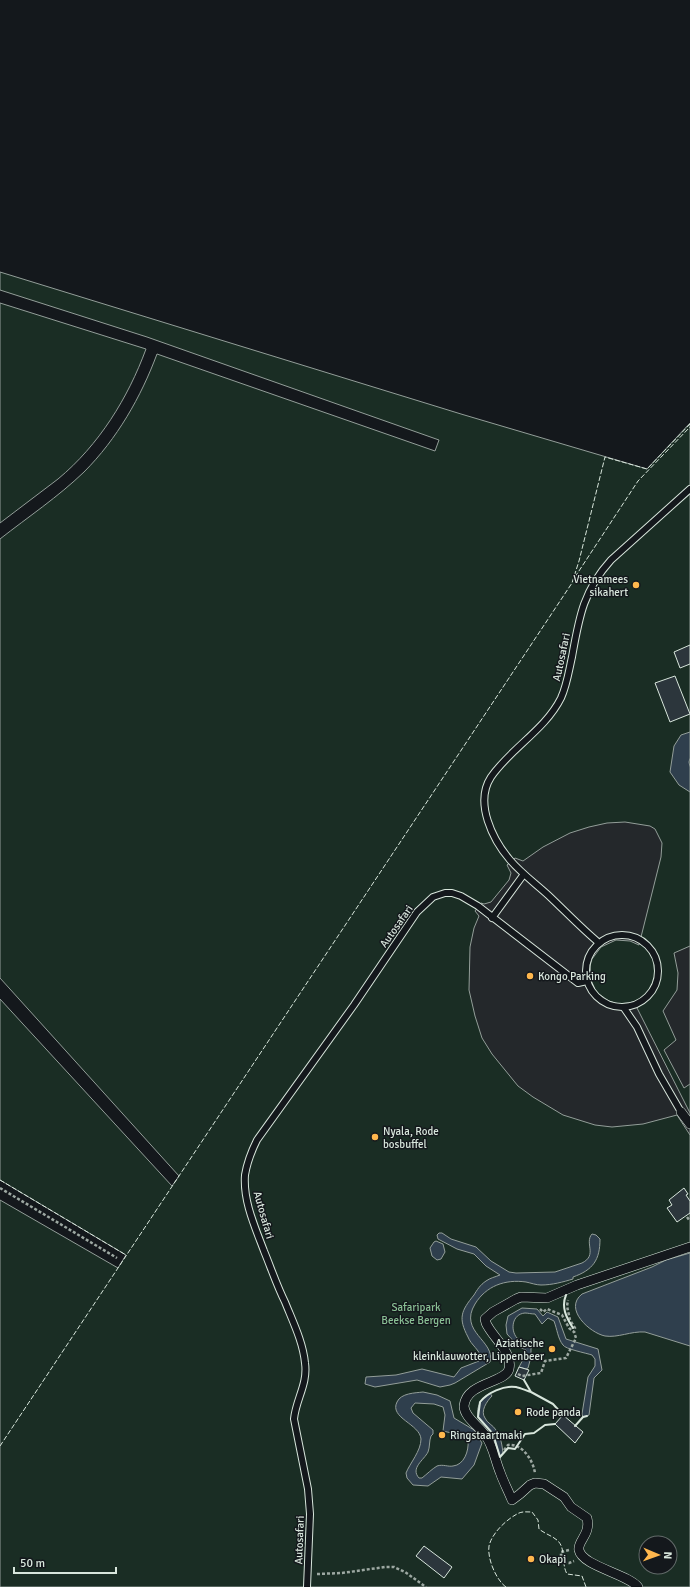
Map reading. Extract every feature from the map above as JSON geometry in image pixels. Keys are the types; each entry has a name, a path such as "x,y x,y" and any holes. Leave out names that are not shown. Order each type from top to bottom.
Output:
{"street":[{"path":"681,1112 690,1124"},
{"path":"638,1587 631,1580 606,1570 582,1556 579,1552 579,1548 587,1533 587,1518 571,1507 564,1497 544,1484 535,1483 530,1485 512,1500 487,1436 467,1415 464,1408 465,1400 469,1394 508,1372 508,1355 486,1324 485,1319 487,1316 520,1297 547,1298 573,1287 690,1247"}],"lane":[{"name":"Autosafari","path":"599,943 511,862 502,850 488,822 484,800 488,784 498,769 543,723 556,707 561,698 568,675 583,604 599,573 625,547 690,489"},
{"path":"492,918 524,874"},
{"name":"Autosafari","path":"307,1587 311,1527 310,1502 294,1419 295,1410 306,1380 306,1363 302,1345 272,1272 248,1206 246,1189 247,1166 257,1140 354,1005 417,912 434,897 445,893 452,893 461,896 478,906 578,984 587,981"},
{"path":"616,935 633,936 647,945 656,958 658,975 653,990 642,1002 634,1006 624,1008 610,1006 602,1002 591,990 587,981 587,960 591,952 599,943 609,937 616,935"},
{"path":"624,1008 637,1027 658,1074 681,1112"}],"path":[{"path":"0,1188 117,1258"},
{"path":"687,1217 690,1220"},
{"path":"516,1373 522,1376 541,1373 545,1361 566,1358 576,1338 574,1332 575,1326 570,1320 567,1306 568,1294 573,1287"},
{"path":"538,1307 543,1312 547,1309 562,1315 569,1328 574,1332"},
{"path":"502,1452 508,1445 512,1444 517,1446 528,1456 532,1462 536,1476 535,1483"},
{"path":"569,1550 564,1550 560,1555 562,1562 569,1563"},
{"path":"308,1574 342,1573 394,1567 405,1572 426,1587"}],"green space":[{"name":"Safaripark Beekse Bergen","path":"0,272 461,414 647,469 690,423 690,1587 0,1587 0,1200 118,1268 126,1255 0,1180 0,999 172,1186 179,1176 0,978 0,539 64,490 96,459 117,432 136,402 157,354 435,451 439,440 147,337 0,290"},
{"path":"0,303 146,349 139,367 121,403 111,420 87,451 58,479 0,523"}],"shaded area":[{"name":"Kongo Parking","path":"625,822 650,826 655,829 662,843 661,857 639,945 630,941 616,940 601,947 592,959 590,966 591,980 596,992 609,1001 619,1004 634,1002 690,1113 690,1135 677,1115 643,1124 612,1127 595,1125 563,1115 533,1097 518,1086 492,1054 482,1038 469,990 470,947 474,928 479,916 475,911 481,903 484,904 491,902 509,880 511,873 507,865 515,858 523,861 543,847 570,833 607,823"},
{"path":"690,946 690,1084 684,1088 664,1050 676,1040 663,1011 677,990 678,973 674,953"}],"water":[{"path":"690,732 690,792 679,785 670,772 674,746 681,735"},
{"path":"442,1233 451,1239 476,1247 491,1261 509,1272 516,1273 555,1272 582,1263 587,1260 589,1256 589,1241 592,1234 596,1235 600,1239 600,1246 599,1253 594,1263 586,1271 573,1277 573,1279 545,1285 518,1281 504,1283 490,1288 479,1298 471,1314 471,1322 474,1329 488,1348 490,1362 455,1383 440,1387 417,1380 375,1387 365,1384 366,1377 396,1375 422,1369 454,1377 461,1368 479,1361 481,1358 479,1352 469,1340 463,1325 462,1315 466,1306 480,1286 491,1278 500,1275 486,1266 474,1254 457,1249 438,1239 437,1235"},
{"path":"436,1241 443,1244 445,1252 441,1259 437,1260 432,1256 430,1248"},
{"path":"690,1253 690,1346 645,1332 605,1336 592,1330 581,1320 575,1306 577,1300 582,1294 652,1267 666,1260"},
{"path":"522,1308 537,1309 543,1316 547,1312 558,1317 566,1339 598,1349 602,1370 594,1378 589,1415 583,1417 582,1414 588,1377 595,1366 595,1359 592,1355 563,1345 554,1321 548,1318 542,1324 535,1314 525,1313 517,1316 515,1319 513,1331 517,1338 531,1346 531,1357 528,1368 526,1369 519,1367 525,1356 526,1350 519,1347 507,1334 506,1325 508,1316"},
{"path":"423,1392 437,1395 450,1401 454,1418 474,1430 482,1443 474,1465 462,1479 441,1477 428,1486 413,1485 407,1478 406,1473 421,1443 421,1439 416,1429 397,1412 397,1402 399,1399 408,1394","holes":["415,1403 434,1404 443,1407 445,1415 443,1431 464,1436 468,1441 468,1449 463,1460 457,1465 437,1466 422,1478 419,1478 416,1471 417,1467 428,1452 433,1430 413,1413 411,1408"]},
{"path":"490,1393 492,1396 483,1412 486,1420 495,1428 499,1435 503,1453 500,1457 493,1434 478,1417 480,1403"}],"building":[{"path":"690,645 690,664 680,668 674,652"},
{"path":"675,676 690,714 670,722 655,683"},
{"path":"684,1188 690,1201 690,1213 677,1222 667,1208 672,1205 669,1200"},
{"path":"519,1367 529,1370 524,1380 515,1376"},
{"path":"563,1415 583,1432 575,1443 555,1424"},
{"path":"424,1546 452,1567 444,1578 416,1556"}],"fence":[{"path":"0,1446 572,583 605,457 647,469 690,424"},
{"path":"575,577 638,481 690,427"},
{"path":"0,1180 126,1255"},
{"path":"506,1587 502,1584 493,1568 489,1556 489,1546 493,1536 504,1523 521,1512 532,1512 538,1520 539,1529 558,1541 562,1548 564,1565 567,1574 582,1576 586,1587"}],"wall":[{"path":"566,1295 564,1308 568,1320 573,1328"},
{"path":"524,1380 531,1392 553,1404 563,1415"},
{"path":"531,1392 516,1387 506,1387 491,1393 480,1402 478,1417 493,1434 500,1457 508,1448 515,1449 525,1434 534,1433 545,1425 555,1424"},
{"path":"575,1426 583,1417 587,1416"}],"place":[{"name":"Vietnamees sikahert","path":"636,585"},
{"name":"Kongo Parking","path":"530,976"},
{"name":"Nyala, Rode bosbuffel","path":"375,1137"},
{"name":"Aziatische kleinklauwotter, Lippenbeer","path":"552,1349"},
{"name":"Rode panda","path":"518,1412"},
{"name":"Ringstaartmaki","path":"442,1435"},
{"name":"Okapi","path":"531,1559"}]}
